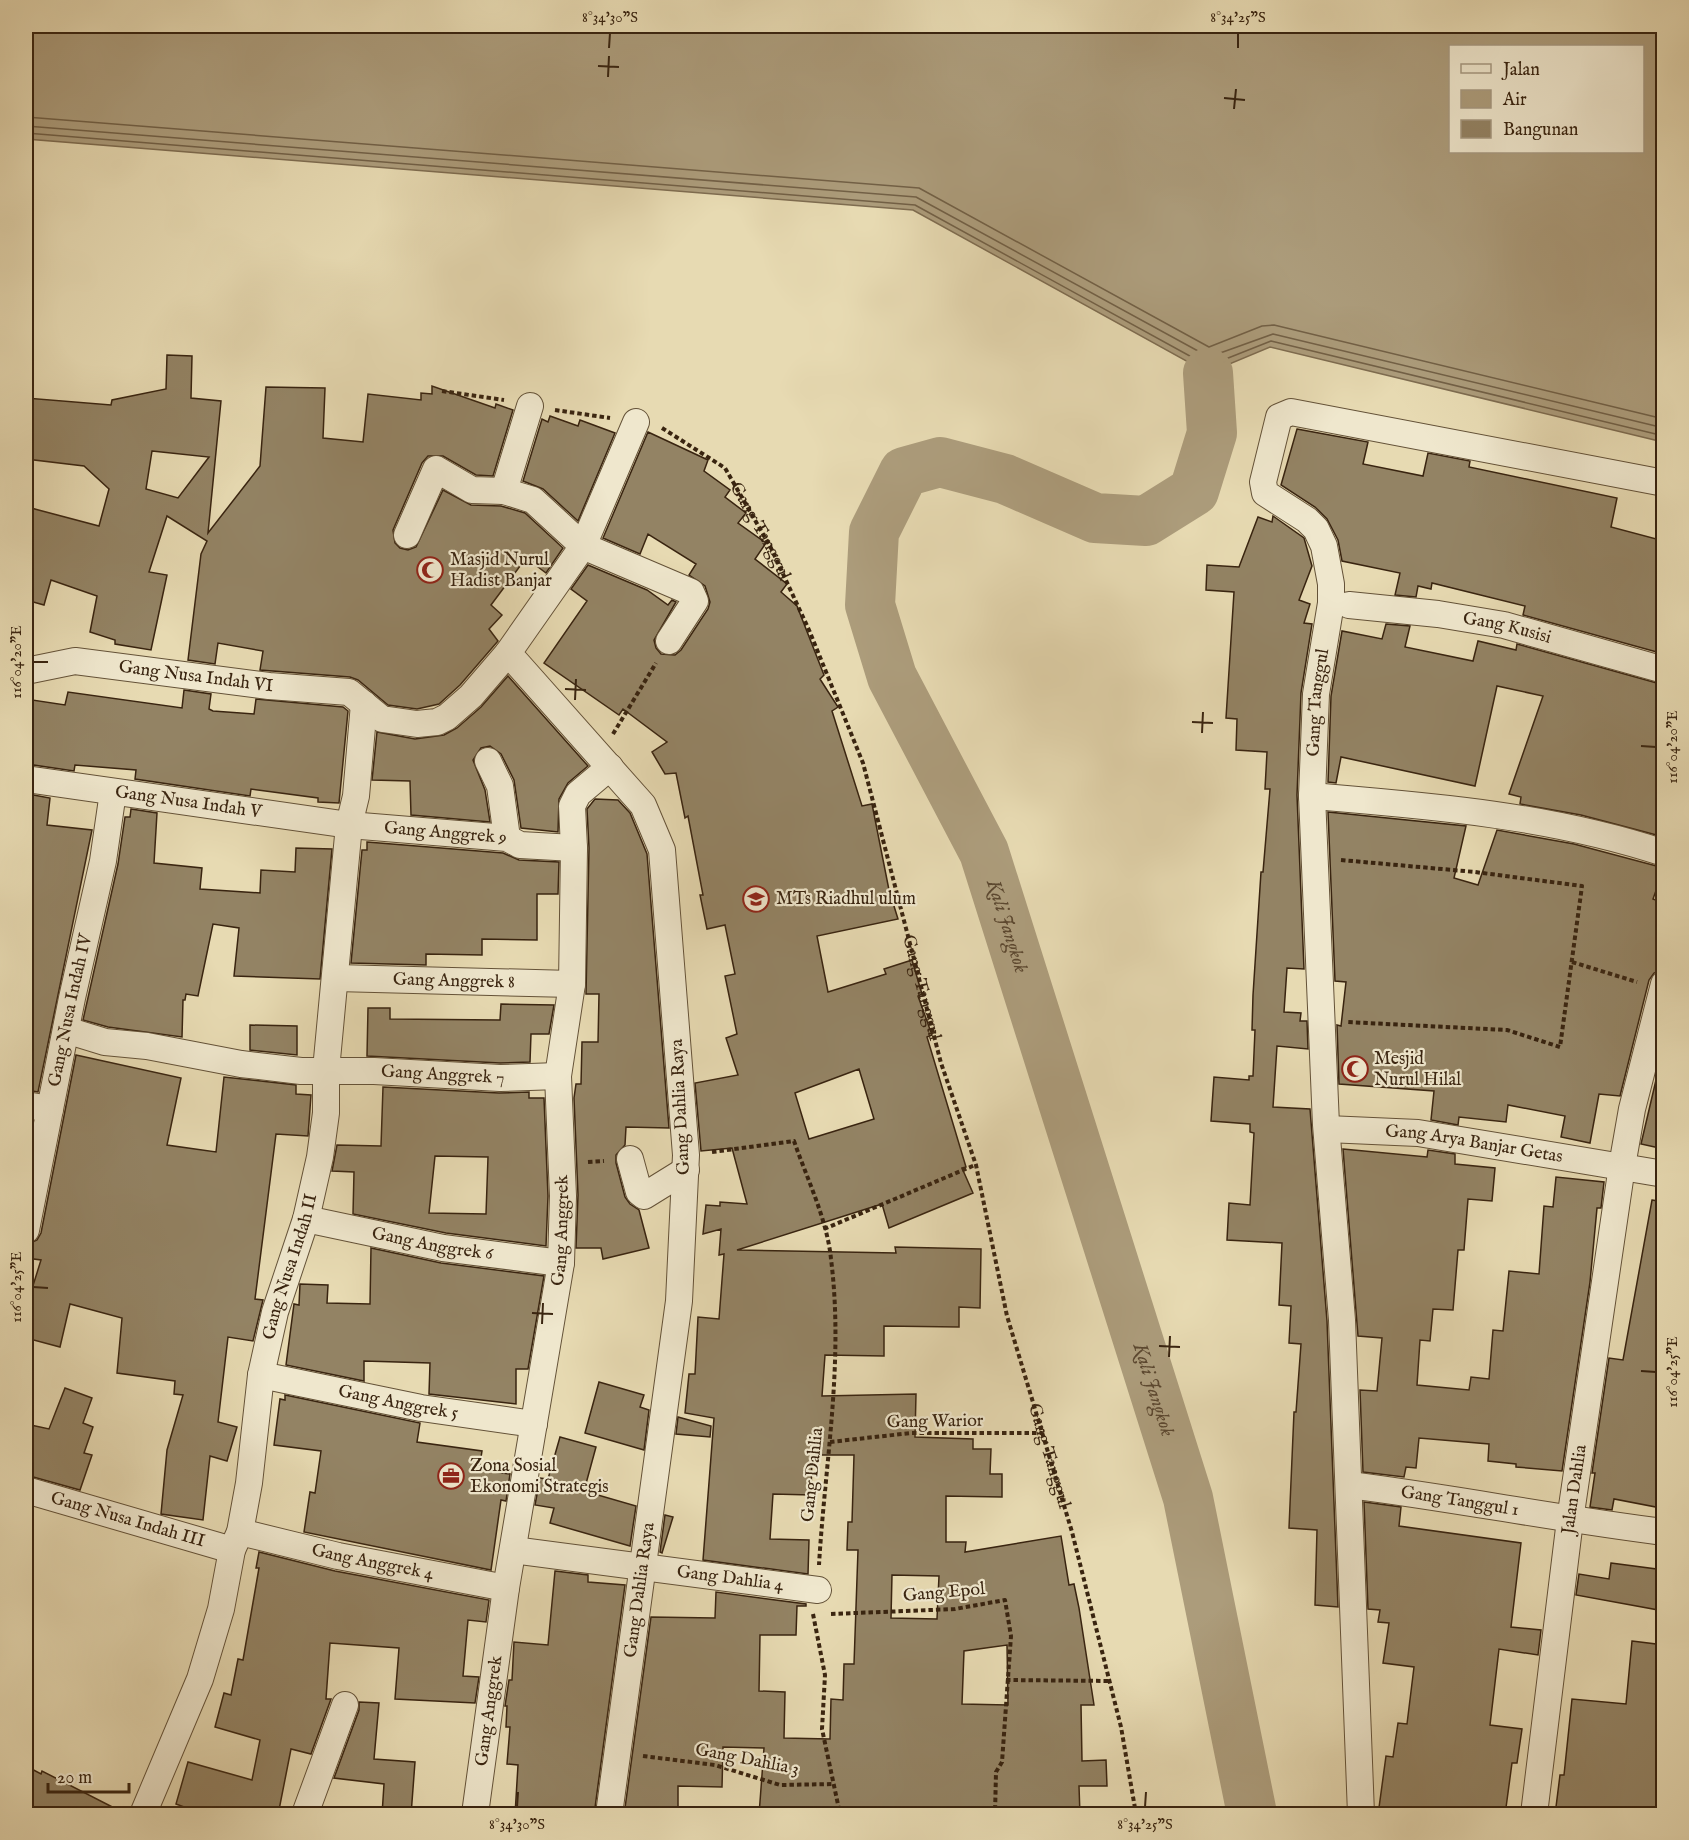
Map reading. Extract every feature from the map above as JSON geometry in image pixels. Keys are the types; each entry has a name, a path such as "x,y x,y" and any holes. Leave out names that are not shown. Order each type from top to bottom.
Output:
{"street":[{"path":"504,491 530,405"},
{"name":"Gang Tanggul","path":"1361,1815 1342,1320 1327,1129 1312,796 1316,693 1331,603 1331,584 1324,546 1316,529 1307,520 1277,502 1262,488 1281,414 1291,412 1664,483"},
{"path":"508,653 583,546 636,422"},
{"path":"407,535 435,470 472,490 504,491 533,500 583,546 691,592 695,601 669,641"},
{"name":"Gang Kusisi","path":"1349,605 1438,614 1504,625 1664,670"},
{"name":"Gang Nusa Indah VI","path":"26,671 75,661 269,686 349,692 382,719 417,724 437,722 471,696 508,653"},
{"name":"Gang Dahlia Raya","path":"508,653 643,805 662,850 686,1163 679,1302 609,1815"},
{"name":"Gang Nusa Indah II","path":"143,1815 200,1678 221,1608 249,1483 261,1375 278,1301 306,1219 326,1113 326,1070 350,825 356,796 363,704"},
{"path":"488,761 500,786 507,838"},
{"name":"Gang Anggrek","path":"475,1815 506,1588 561,1263 563,1164 558,1076 572,984 573,800 605,761"},
{"name":"Gang Nusa Indah V","path":"26,779 350,825"},
{"name":"Gang Nusa Indah IV","path":"26,1230 38,1107 66,1030 103,861 113,792"},
{"path":"1312,796 1494,813 1618,838 1664,853"},
{"name":"Gang Anggrek 9","path":"350,825 507,838 520,845 574,848"},
{"name":"Gang Anggrek 8","path":"336,978 572,984"},
{"name":"Jalan Dahlia","path":"1534,1815 1570,1520 1622,1166 1632,1109 1663,987"},
{"name":"Gang Anggrek 7","path":"66,1030 105,1042 147,1046 241,1064 301,1071 326,1070 500,1078 558,1076"},
{"name":"Gang Arya Banjar Getas","path":"1327,1129 1418,1133 1664,1174"},
{"path":"630,1159 639,1192 644,1196 686,1163"},
{"name":"Gang Anggrek 6","path":"306,1219 443,1248 561,1263"},
{"name":"Gang Anggrek 5","path":"261,1375 421,1408 534,1424"},
{"name":"Gang Tanggul 1","path":"1349,1485 1444,1497 1570,1520 1664,1532"},
{"name":"Gang Nusa Indah III","path":"26,1490 236,1541"},
{"name":"Gang Anggrek 4","path":"236,1541 338,1556 506,1588"},
{"name":"Gang Dahlia 4","path":"513,1550 644,1567 817,1605"},
{"path":"305,1815 345,1705"}],"path":[{"name":"Gang Tanggul","path":"442,391 636,422 663,429 725,468 771,548 809,630 863,763 941,1063 975,1165 1007,1316 1072,1532 1110,1681 1136,1815"},
{"path":"605,761 669,641"},
{"path":"1314,857 1475,872 1582,886 1560,1047 1507,1030 1321,1021"},
{"path":"1572,962 1663,987"},
{"name":"Gang Dahlia","path":"686,1163 794,1141 824,1229 831,1257 836,1339 817,1605 825,1675 822,1729 840,1815"},
{"path":"563,1164 630,1159"},
{"path":"824,1229 975,1165"},
{"name":"Gang Warior","path":"830,1442 911,1433 1042,1433"},
{"name":"Gang Epol","path":"828,1614 954,1609 1005,1600 1011,1636 1006,1680 1002,1762 996,1772 995,1815"},
{"path":"1006,1680 1110,1681"},
{"name":"Gang Dahlia 3","path":"619,1753 715,1765 780,1785 834,1784"}],"water":[{"path":"26,26 1663,26 1663,442 1270,347 1208,373 913,210 26,139"}],"building":[{"path":"167,355 192,356 191,398 221,401 208,533 260,466 266,387 325,388 323,438 363,442 368,394 421,400 421,393 432,394 432,386 495,408 496,404 513,410 493,476 476,475 443,456 428,456 422,463 393,530 395,543 400,548 408,550 416,547 443,490 471,505 501,506 525,513 563,548 546,573 526,558 491,605 502,615 489,629 498,641 460,685 439,704 417,709 388,705 358,680 350,677 260,670 263,651 218,643 215,664 188,660 201,554 207,541 167,516 149,572 167,575 151,650 115,644 115,640 90,632 97,596 51,580 44,605 26,600 26,527 31,508 99,526 109,489 84,466 26,459 26,398 111,405 112,400 166,389","holes":["152,451 209,457 178,498 146,489"]},
{"path":"550,416 578,426 580,420 615,433 578,521 543,489 523,481 542,419 548,422"},
{"path":"1297,429 1368,442 1363,464 1423,476 1428,453 1470,461 1469,467 1617,498 1611,527 1664,541 1664,654 1523,615 1525,606 1432,583 1431,589 1418,586 1416,597 1395,595 1400,573 1342,561 1338,540 1327,519 1315,507 1281,485"},
{"path":"648,432 708,460 704,471 730,490 725,497 746,513 738,523 766,543 755,559 787,584 781,592 797,606 824,675 820,679 838,707 832,711 862,806 872,804 889,890 898,919 817,936 828,992 886,974 884,969 912,960 922,994 918,996 932,1035 927,1037 966,1167 962,1168 973,1193 889,1228 882,1204 737,1250 896,1253 895,1247 981,1249 980,1308 959,1307 959,1327 884,1326 884,1356 825,1355 822,1396 916,1394 915,1437 973,1439 973,1449 991,1449 990,1474 1002,1474 1002,1497 946,1496 946,1542 966,1542 965,1552 1061,1536 1069,1585 1074,1584 1079,1608 1094,1705 1081,1705 1082,1761 1106,1760 1107,1786 1079,1786 1080,1815 759,1815 764,1748 723,1747 722,1787 678,1786 678,1809 625,1808 651,1617 715,1618 716,1592 806,1604 806,1606 797,1606 796,1635 760,1635 759,1691 785,1692 784,1738 830,1739 831,1699 843,1700 844,1664 854,1664 858,1550 847,1550 848,1522 852,1522 854,1455 812,1455 811,1495 773,1494 770,1539 809,1540 808,1574 703,1560 714,1418 685,1413 689,1374 695,1374 698,1317 719,1319 724,1254 719,1255 721,1229 703,1234 706,1205 720,1206 720,1202 747,1204 732,1148 701,1151 695,1083 738,1075 726,1038 737,1034 725,976 735,974 725,925 707,929 688,816 685,818 676,773 665,774 652,752 667,742 623,709 619,715 544,663 587,601 571,589 588,565 647,590 668,605 672,600 676,602 654,640 661,654 675,655 681,650 708,609 710,602 705,586 689,575 696,564 648,534 640,554 603,538","holes":["859,1069 874,1119 809,1139 795,1093","892,1575 939,1576 937,1619 891,1618","1007,1645 1008,1705 962,1704 964,1651"]},
{"path":"1273,516 1304,538 1312,566 1299,600 1310,604 1304,623 1312,624 1301,693 1297,795 1304,969 1287,968 1284,1012 1301,1013 1300,1021 1307,1021 1308,1049 1277,1046 1273,1107 1310,1109 1327,1321 1338,1607 1315,1605 1317,1530 1289,1528 1294,1412 1296,1412 1301,1344 1289,1343 1291,1306 1279,1305 1282,1243 1227,1240 1229,1203 1250,1205 1254,1133 1250,1132 1250,1124 1211,1121 1214,1077 1249,1080 1249,1076 1253,1076 1255,1030 1252,1030 1253,995 1261,872 1263,872 1270,789 1265,789 1267,752 1236,750 1237,719 1226,718 1234,592 1206,590 1207,565 1239,567 1258,517 1272,522"},
{"path":"1386,624 1410,626 1405,647 1473,661 1478,641 1516,650 1517,644 1664,685 1664,837 1581,815 1520,804 1521,797 1509,794 1543,696 1497,686 1475,786 1341,757 1336,783 1328,782 1331,696 1342,631 1382,639"},
{"path":"508,676 588,766 568,783 559,799 558,832 521,828 514,780 501,754 490,746 481,748 473,760 485,790 490,822 411,815 410,781 372,780 377,732 415,739 444,735 457,728 481,707"},
{"path":"184,690 211,694 209,709 213,711 254,714 256,699 343,707 348,711 339,803 318,802 318,798 251,789 250,796 135,779 136,770 75,765 74,771 27,764 29,750 26,749 26,699 65,705 68,692 182,708"},
{"path":"28,794 50,798 47,825 92,830 38,1092 26,1090 26,814"},
{"path":"595,799 618,800 630,813 647,854 669,1128 626,1127 625,1145 616,1155 616,1163 625,1197 639,1210 649,1248 603,1259 601,1248 576,1248 578,1195 574,1098 576,1084 581,1084 582,1042 598,1042 599,994 586,994 589,848 587,809"},
{"path":"131,809 157,813 154,863 202,868 200,889 260,893 261,870 295,872 296,848 332,849 320,979 234,976 239,928 213,924 198,996 186,994 183,1000 182,1037 108,1027 83,1020 118,864 125,817 130,817"},
{"path":"1328,812 1466,826 1454,878 1478,885 1497,830 1574,844 1664,868 1653,899 1664,903 1664,969 1654,973 1649,980 1620,1096 1599,1094 1590,1143 1561,1137 1565,1116 1508,1105 1506,1122 1459,1117 1458,1125 1431,1120 1434,1091 1339,1084 1337,1025 1341,1026 1346,982 1335,981"},
{"path":"367,842 503,853 519,860 559,862 558,894 537,894 537,940 482,939 482,955 426,954 426,965 351,963 362,850 367,850"},
{"path":"501,1004 554,1005 549,1034 531,1034 530,1062 500,1063 367,1056 368,1008 390,1008 390,1019 500,1020"},
{"path":"250,1025 297,1026 297,1055 250,1050"},
{"path":"1664,1046 1664,1149 1641,1144"},
{"path":"76,1055 181,1078 167,1145 216,1152 224,1077 296,1085 296,1094 311,1095 308,1136 276,1134 255,1299 263,1300 253,1341 228,1337 218,1422 237,1427 227,1461 210,1456 203,1520 161,1514 167,1450 183,1395 174,1394 175,1381 117,1373 122,1318 70,1304 60,1347 26,1338 26,1308 41,1260 26,1258 26,1245 37,1240 41,1233"},
{"path":"383,1087 499,1093 529,1092 529,1098 544,1098 548,1196 546,1246 446,1233 353,1214 354,1172 332,1171 337,1145 381,1146","holes":["435,1156 488,1157 486,1214 429,1213"]},
{"path":"26,1120 32,1121 26,1155"},
{"path":"1343,1149 1427,1157 1428,1150 1455,1154 1455,1164 1495,1168 1492,1201 1468,1199 1464,1250 1458,1250 1453,1310 1433,1309 1430,1341 1420,1340 1417,1385 1469,1390 1471,1377 1489,1379 1493,1330 1503,1331 1509,1271 1539,1274 1544,1206 1553,1207 1556,1177 1604,1182 1601,1208 1597,1208 1590,1282 1562,1471 1516,1467 1516,1464 1488,1461 1489,1444 1419,1438 1416,1468 1406,1467 1404,1477 1363,1472 1360,1390 1377,1391 1382,1338 1358,1336"},
{"path":"1652,1200 1664,1202 1664,1468 1656,1507 1614,1499 1612,1510 1590,1507 1595,1473 1592,1473 1609,1358 1623,1360"},
{"path":"371,1248 441,1263 544,1276 528,1369 516,1369 516,1404 429,1394 430,1363 364,1361 364,1381 286,1365 294,1304 299,1305 300,1284 328,1285 327,1303 370,1304"},
{"path":"599,1382 644,1395 640,1407 649,1410 644,1450 585,1433"},
{"path":"65,1388 92,1398 83,1423 93,1427 84,1453 92,1455 80,1490 26,1475 26,1424 49,1429"},
{"path":"285,1395 420,1423 417,1442 482,1451 479,1470 510,1474 506,1501 501,1500 491,1570 304,1532 310,1492 315,1493 321,1451 274,1445 280,1399 285,1400"},
{"path":"678,1417 711,1426 710,1437 676,1434"},
{"path":"560,1437 596,1447 584,1491 636,1506 630,1546 550,1523 554,1508 535,1505 540,1478 548,1479"},
{"path":"1364,1502 1401,1507 1399,1526 1521,1543 1511,1627 1541,1630 1538,1655 1499,1649 1490,1725 1522,1729 1517,1763 1512,1763 1505,1815 1378,1815 1386,1756 1393,1757 1398,1723 1407,1724 1414,1667 1383,1663 1389,1623 1378,1622 1380,1610 1368,1609"},
{"path":"665,1515 673,1517 662,1553 660,1552"},
{"path":"259,1552 335,1571 489,1600 486,1622 468,1620 463,1676 479,1677 475,1703 395,1699 399,1648 330,1643 326,1699 331,1699 311,1754 291,1749 278,1815 194,1815 195,1811 176,1804 188,1762 252,1780 260,1740 215,1727 224,1693 231,1695 238,1659 243,1660 259,1568 256,1568"},
{"path":"1611,1563 1664,1570 1664,1611 1576,1595 1579,1574 1609,1579"},
{"path":"555,1571 588,1575 588,1582 625,1585 594,1815 515,1815 518,1765 507,1764 510,1727 506,1727 507,1706 505,1706 509,1680 512,1680 514,1642 548,1645"},
{"path":"1632,1641 1664,1645 1664,1815 1555,1815 1560,1775 1564,1775 1572,1699 1626,1704"},
{"path":"359,1702 379,1703 374,1759 415,1762 411,1815 382,1815 384,1784 334,1778 359,1710"},
{"path":"26,1766 41,1774 42,1771 128,1815 26,1815"}],"waterway":[{"name":"Kali Jangkok","path":"1208,373 1212,433 1194,491 1146,521 1095,518 1005,479 940,462 904,472 874,532 870,605 892,677 984,852 1188,1498 1252,1814"}],"place":[{"name":"Masjid Nurul Hadist Banjar","path":"430,570"},
{"name":"MTs Riadhul ulum","path":"756,899"},
{"name":"Mesjid Nurul Hilal","path":"1355,1069"},
{"name":"Zona Sosial Ekonomi Strategis","path":"451,1476"}]}
